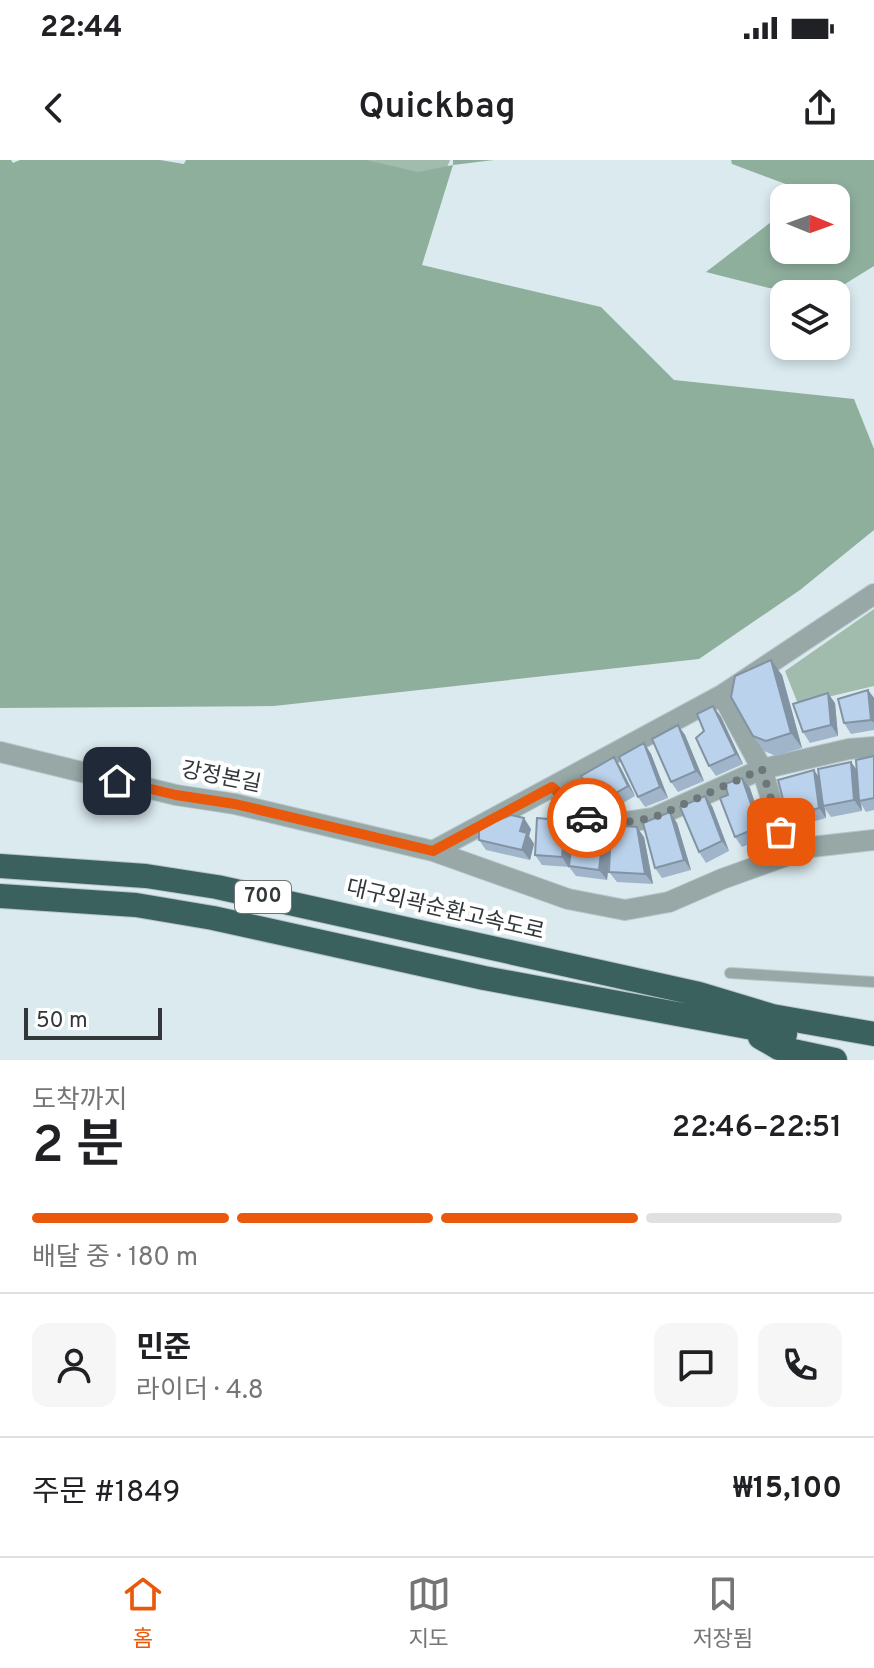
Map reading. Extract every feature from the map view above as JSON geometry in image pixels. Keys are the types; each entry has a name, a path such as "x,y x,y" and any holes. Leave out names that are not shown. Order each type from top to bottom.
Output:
{"highway":[{"name":"대구외곽순환고속도로","path":"0,866 146,876 217,887 495,949 695,1005 741,1026 874,1050"},
{"name":"대구외곽순환고속도로","path":"10,896 124,904 213,918 484,978 772,1016 874,1034"},
{"path":"772,1016 836,1013 874,1019"},
{"path":"741,1026 779,1048 835,1060"}],"street":[{"path":"433,851 722,695 874,594"},
{"path":"722,695 762,769 781,832"},
{"path":"552,787 585,817 619,823 653,818 762,769 849,749 874,747"},
{"name":"강정본길","path":"0,752 176,795 235,804 433,851 568,899 625,910 669,902 811,847 874,840"}],"lane":[{"path":"781,832 789,855"},
{"path":"730,973 874,982"}],"green space":[{"path":"0,160 11,160 13,163 20,160 160,160 184,164 186,160 366,160 418,172 453,165 422,265 601,307 674,380 854,399 874,449 874,530 800,590 699,659 274,706 0,708"},
{"path":"365,160 450,160 439,187"},
{"path":"453,160 494,160 453,165"},
{"path":"731,160 874,160 874,266 850,281 770,280 770,288 706,272 770,223 770,264 850,264 850,184 786,184 732,164"},
{"path":"874,609 874,686 798,704 785,671"}],"building":[{"path":"771,660 791,733 766,741 753,736 731,697 735,676"},
{"path":"868,690 871,720 844,723 838,699"},
{"path":"828,693 831,725 803,732 793,704"},
{"path":"713,706 736,754 709,766 696,738 704,731 697,714"},
{"path":"678,725 696,771 671,782 652,739"},
{"path":"644,743 660,787 638,797 619,757"},
{"path":"874,756 874,798 859,801 856,760"},
{"path":"614,757 628,786 607,798 604,793 597,798 581,776"},
{"path":"851,762 854,800 823,806 818,769"},
{"path":"814,770 819,808 794,815 786,811 778,780"},
{"path":"742,778 759,827 735,837 720,798 728,795 725,784"},
{"path":"705,796 722,841 699,852 680,807"},
{"path":"670,812 684,860 655,868 643,823"},
{"path":"511,815 524,818 520,831 527,833 522,850 479,840 479,828"},
{"path":"537,818 559,820 558,834 564,834 562,857 535,855"},
{"path":"586,822 604,825 599,870 569,866 574,825 585,826"},
{"path":"611,825 637,827 645,874 609,872"}],"way so far":[{"path":"587,818 619,823 653,818 762,769 781,832"}],"route":[{"path":"117,781 176,795 235,804 433,851 552,787 587,818"}]}
